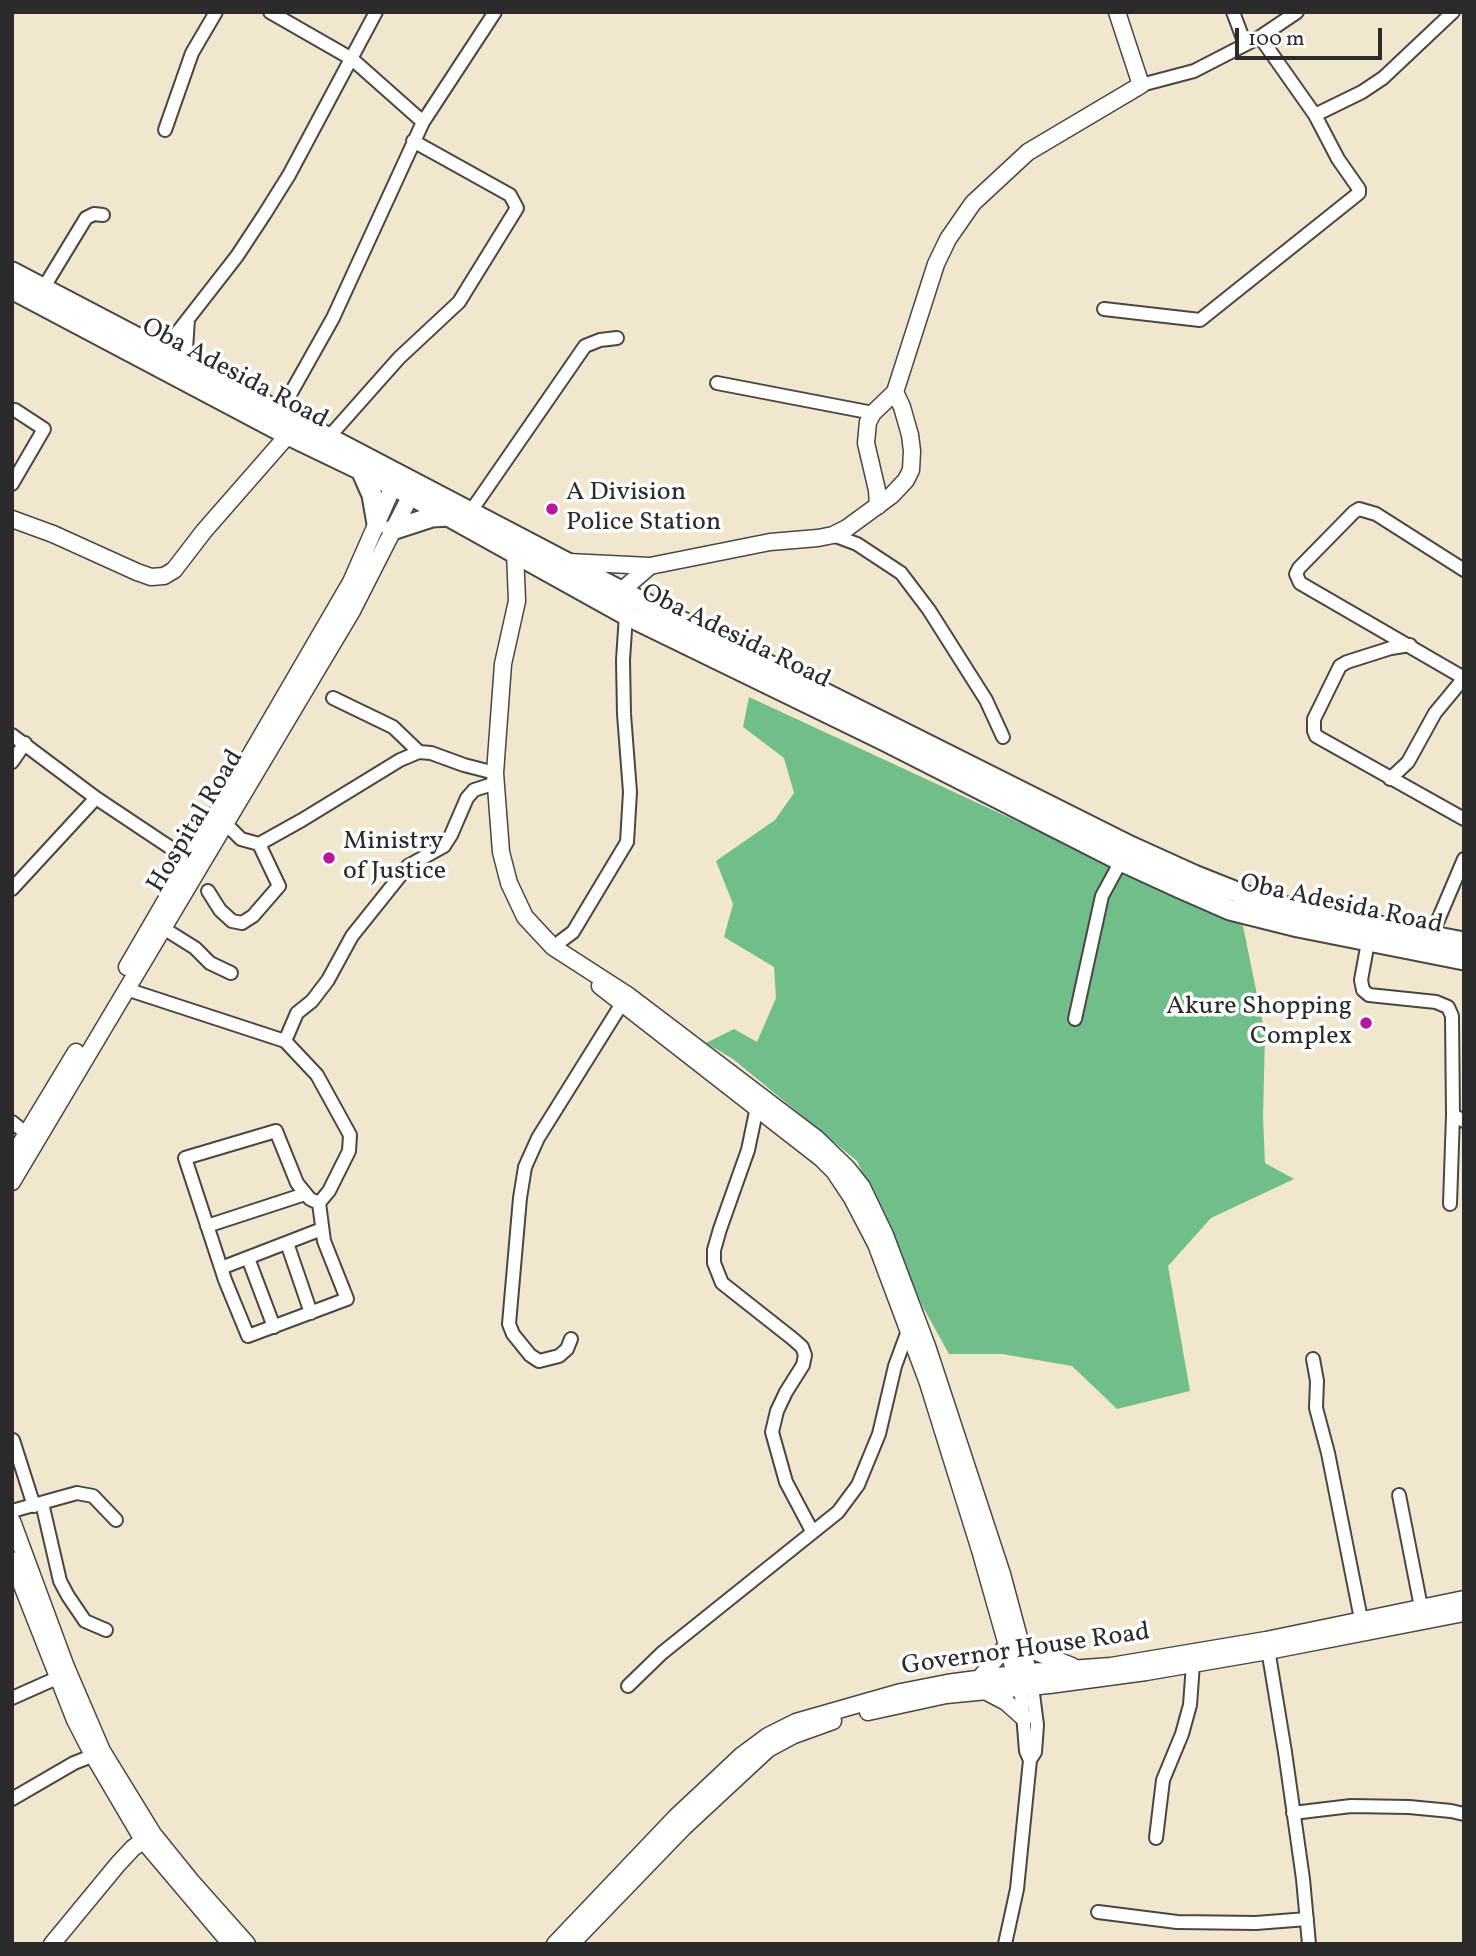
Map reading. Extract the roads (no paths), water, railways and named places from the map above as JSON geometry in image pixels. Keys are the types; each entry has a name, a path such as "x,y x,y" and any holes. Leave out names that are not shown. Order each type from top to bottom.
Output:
{"main road":[{"name":"Oba Adesida Road","path":"12,272 40,295 288,435 361,470 405,484 471,512 568,562 627,601 1121,861 1230,910 1368,942 1464,942"},
{"name":"Oba Adesida Road","path":"12,289 40,295 163,351 328,438 405,484 450,516 515,552 627,601 1194,876 1252,898 1429,944 1464,960"},
{"path":"361,470 385,527 450,516"}],"street":[{"path":"165,130 192,54 216,12"},
{"path":"270,12 352,59 423,122"},
{"path":"163,351 237,256 264,215 289,175 376,12"},
{"path":"279,414 333,318 423,122 495,12"},
{"path":"1117,12 1141,85"},
{"path":"1233,12 1245,44"},
{"path":"878,506 866,435 868,422 873,413 895,392 936,264 948,239 973,203 1028,152 1141,85 1194,71 1260,37 1297,12"},
{"path":"1315,115 1362,92 1383,78 1453,12"},
{"path":"1104,309 1200,320 1357,197 1359,189 1338,159 1315,115 1260,37"},
{"path":"328,438 399,358 459,302 517,208 510,195 413,141"},
{"path":"40,295 86,218 94,214 103,215"},
{"path":"185,364 188,318"},
{"path":"471,512 585,346 600,340 617,338"},
{"path":"717,383 873,413"},
{"path":"568,562 650,566 770,542 833,535 878,506 906,480 912,463 909,435 895,392"},
{"path":"13,480 44,429 15,410"},
{"path":"12,519 53,534 151,578 164,576 174,570 204,531 288,435"},
{"name":"Hospital Road","path":"12,1182 352,611 405,484"},
{"path":"1390,779 1408,762 1436,713 1464,678 1300,583 1297,579 1299,568 1359,509 1376,514 1464,570"},
{"name":"Hospital Road","path":"12,1158 119,982 385,527"},
{"path":"833,535 857,544 901,573 929,610 986,700 1003,737"},
{"path":"515,552 517,601 503,664 496,778 501,852 509,883 526,917 553,947 629,996 816,1138 862,1187 885,1235 927,1346 1002,1574 1015,1646"},
{"path":"553,947 573,932 621,852 629,831 630,792 622,660 627,601 650,566"},
{"path":"1410,645 1391,648 1340,666 1314,719 1313,727 1316,736 1464,819"},
{"path":"333,698 393,727 419,752"},
{"path":"12,735 96,798 189,860"},
{"path":"12,762 25,743"},
{"path":"225,823 241,839 259,844 400,760 419,752 431,753 496,778"},
{"path":"1407,788 1408,762"},
{"path":"285,1041 296,1013 312,1001 328,980 352,936 408,866 444,846 452,835 467,798 474,790 496,778"},
{"path":"12,889 96,798"},
{"path":"208,891 220,910 232,921 242,923 253,916 279,886 259,844"},
{"path":"1429,944 1464,859"},
{"path":"1075,1019 1102,896 1121,861"},
{"path":"163,928 195,948 210,962 231,973"},
{"path":"573,932 576,963 590,978 621,1005 822,1159 852,1198 876,1244 909,1328 1015,1646 1037,1725 1035,1752 1030,1759 1017,1889 1005,1944"},
{"path":"1368,942 1361,980 1363,990 1369,995 1436,1002 1448,1007 1452,1016 1458,1118 1450,1203"},
{"path":"126,989 285,1041 317,1075 350,1135 349,1151 329,1191 319,1203 322,1229 347,1299 248,1336 221,1268 185,1158 276,1131 297,1183 305,1194 319,1203"},
{"path":"571,1339 567,1349 559,1356 539,1361 530,1355 513,1334 509,1324 520,1198 525,1167 538,1138 621,1005"},
{"path":"757,1107 748,1150 714,1250 714,1263 722,1283 793,1339 802,1347 805,1355 803,1365 777,1411 772,1432 786,1482 812,1531"},
{"path":"12,1122 27,1134"},
{"path":"207,1226 305,1194"},
{"path":"221,1268 322,1229"},
{"path":"287,1242 312,1313"},
{"path":"248,1258 274,1326"},
{"path":"628,1686 662,1653 838,1512 858,1485 879,1434 895,1366 909,1328"},
{"path":"1313,1359 1321,1433 1328,1453 1362,1619"},
{"path":"13,1440 38,1504 60,1581 85,1621 106,1630"},
{"path":"12,1511 77,1493 93,1496 116,1520"},
{"path":"1399,1495 1421,1607"},
{"path":"12,1521 98,1753"},
{"path":"14,1570 75,1720 148,1837 231,1944"},
{"name":"Governor House Road","path":"555,1944 676,1817 741,1756 768,1736 796,1722 901,1692 1194,1664 1362,1619 1464,1599"},
{"name":"Governor House Road","path":"1024,1680 1078,1668 1267,1645 1464,1613"},
{"path":"1267,1645 1293,1813 1308,1944"},
{"path":"1015,1646 1078,1668"},
{"path":"1015,1646 982,1684 1024,1718"},
{"path":"1156,1838 1163,1780 1190,1706 1194,1664"},
{"path":"12,1698 58,1678"},
{"path":"1024,1680 1026,1751 1030,1759"},
{"name":"Governor House Road","path":"571,1944 684,1827 732,1781 781,1741 836,1719 946,1695 982,1684"},
{"path":"12,1799 74,1763 98,1753"},
{"path":"1293,1813 1351,1805 1409,1807 1464,1815"},
{"path":"52,1944 118,1864 148,1837"},
{"path":"148,1837 247,1944"},
{"path":"1098,1912 1177,1922 1256,1923 1307,1919"}],"place":[{"name":"A Division Police Station","path":"552,509"},
{"name":"Ministry of Justice","path":"329,858"},
{"name":"Akure Shopping Complex","path":"1366,1023"}]}
